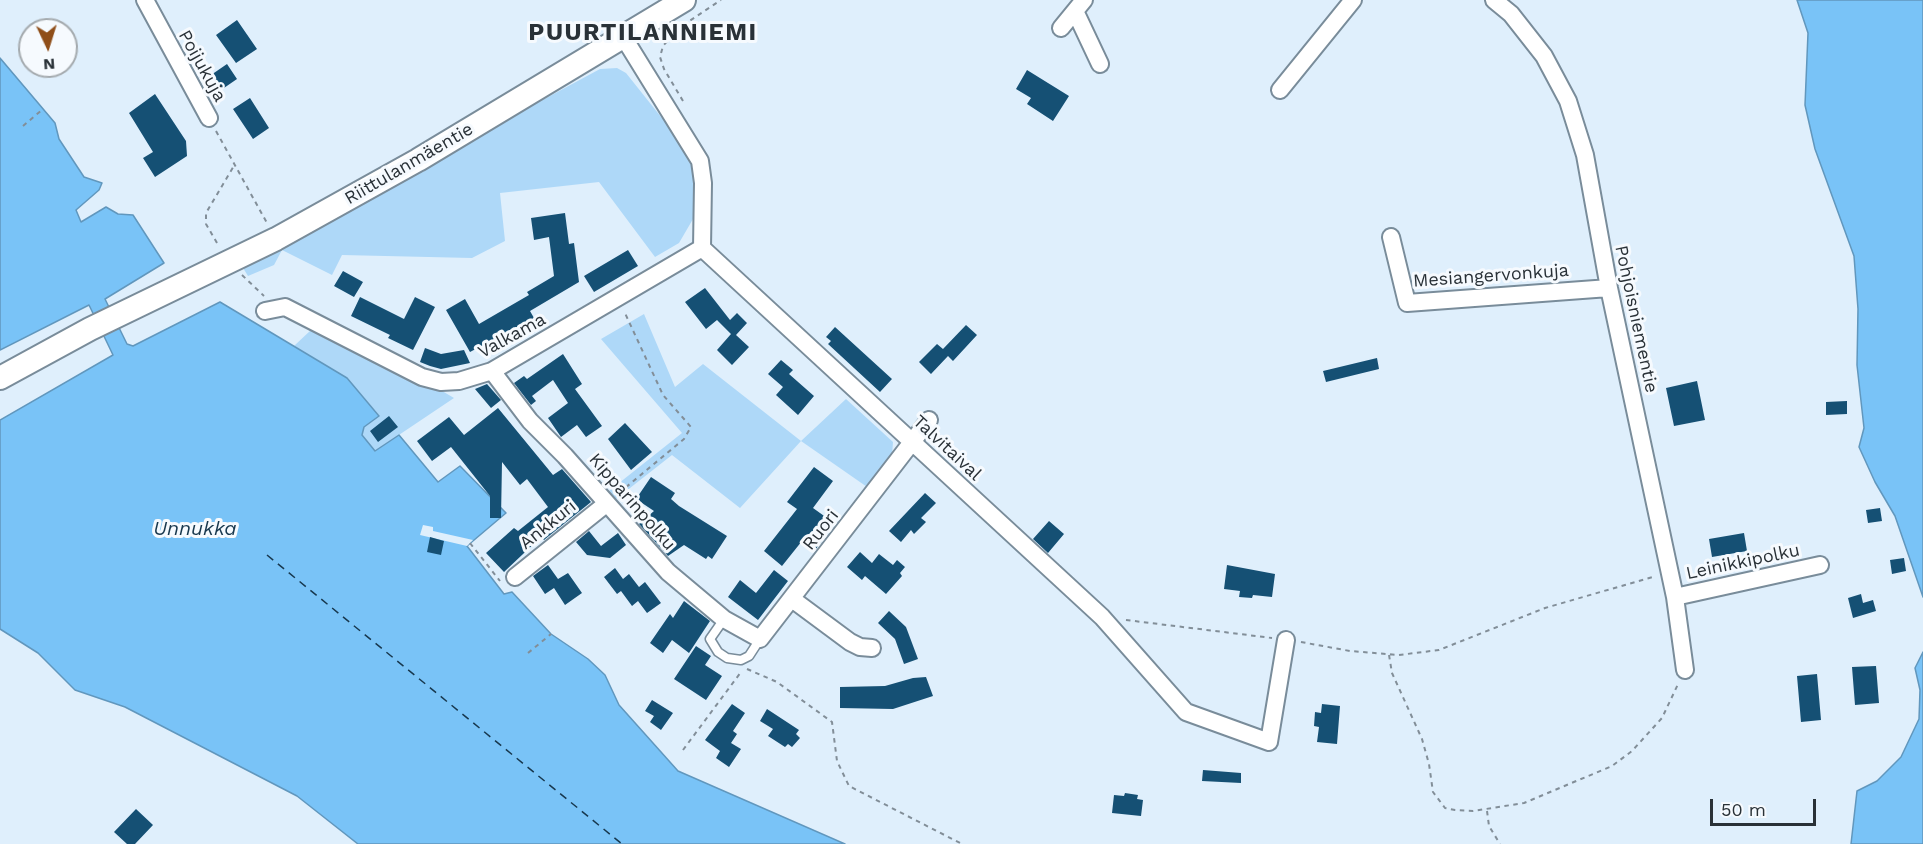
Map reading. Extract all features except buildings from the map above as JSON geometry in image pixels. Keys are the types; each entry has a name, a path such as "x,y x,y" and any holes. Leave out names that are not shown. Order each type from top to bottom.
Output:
{"street":[{"name":"Poijukuja","path":"145,0 209,118"},
{"name":"Riittulanmäentie","path":"0,378 90,330 276,239 418,160 684,0"},
{"path":"1280,90 1353,0"},
{"name":"Pohjoisniementie","path":"1494,0 1510,14 1544,56 1568,101 1585,155 1609,288 1675,597 1685,670"},
{"path":"1061,28 1079,5"},
{"path":"1079,5 1100,64"},
{"path":"624,38 700,161 703,183 702,248"},
{"name":"Mesiangervonkuja","path":"1391,237 1407,303 1609,288"},
{"name":"Valkama","path":"285,307 422,377 441,382 459,381 492,371 702,248"},
{"name":"Talvitaival","path":"702,248 1102,617 1186,712 1269,742 1286,640"},
{"path":"265,311 285,307"},
{"name":"Kipparinpolku","path":"492,371 530,421 565,456 668,572 724,619 760,639"},
{"name":"Ruori","path":"760,639 929,420"},
{"name":"Ankkuri","path":"510,583 606,504"},
{"name":"Leinikkipolku","path":"1675,597 1820,565"},
{"path":"792,599 850,642 860,647 872,648"}],"lane":[{"path":"724,619 712,634 712,645 727,658 741,660 749,656 760,639"}],"path":[{"path":"686,107 664,69 660,57 663,46 679,28 721,0"},
{"path":"23,126 43,109"},
{"path":"209,118 276,239"},
{"path":"217,243 206,224 206,213 235,164"},
{"path":"237,271 267,298 285,307"},
{"path":"606,504 684,439 691,427 663,395 639,348 618,297"},
{"path":"470,543 510,583"},
{"path":"1102,617 1389,655 1439,650 1545,608 1670,572"},
{"path":"528,653 551,634"},
{"path":"1389,655 1392,673 1422,739 1436,799 1445,808 1455,810 1487,810 1524,803 1612,766 1632,751 1662,718 1685,670"},
{"path":"684,750 744,668 749,656"},
{"path":"744,668 777,682 832,722 837,761 849,786 962,844"},
{"path":"1487,810 1490,826 1500,844"}],"shaded area":[{"path":"617,68 626,73 685,147 694,171 696,196 693,219 679,243 655,257 599,182 500,193 505,241 472,258 342,255 332,275 282,250 274,265 248,276 240,263 600,69"},
{"path":"644,314 675,387 703,364 801,441 740,508 672,455 616,499 609,491 682,433 601,339"},
{"path":"311,330 454,398 375,451 362,435 364,427 379,415 347,378 294,346"},
{"path":"846,399 893,442 892,455 870,489 801,441"}],"water":[{"path":"1797,0 1923,0 1923,597 1895,516 1875,482 1859,447 1864,428 1857,365 1858,309 1854,256 1815,149 1805,105 1808,33"},
{"name":"Unnukka","path":"0,58 55,123 59,139 84,177 102,183 99,190 76,210 81,222 106,207 118,214 133,215 164,263 105,299 127,344 133,346 220,302 347,378 379,416 364,427 362,435 375,451 399,435 438,482 460,466 506,513 467,546 504,594 512,592 551,634 588,659 605,675 619,705 678,771 845,844 358,844 297,796 125,707 75,690 38,653 0,629 0,420 113,355 89,305 0,350"},
{"path":"1923,652 1923,844 1851,844 1857,791 1877,781 1901,757 1919,719 1920,690 1915,668"}],"pier":[{"path":"423,525 433,527 433,531 473,540 467,546 420,535"}],"ferry route":[{"path":"267,555 622,844"}],"district":[{"name":"PUURTILANNIEMI","path":"643,33"}]}
